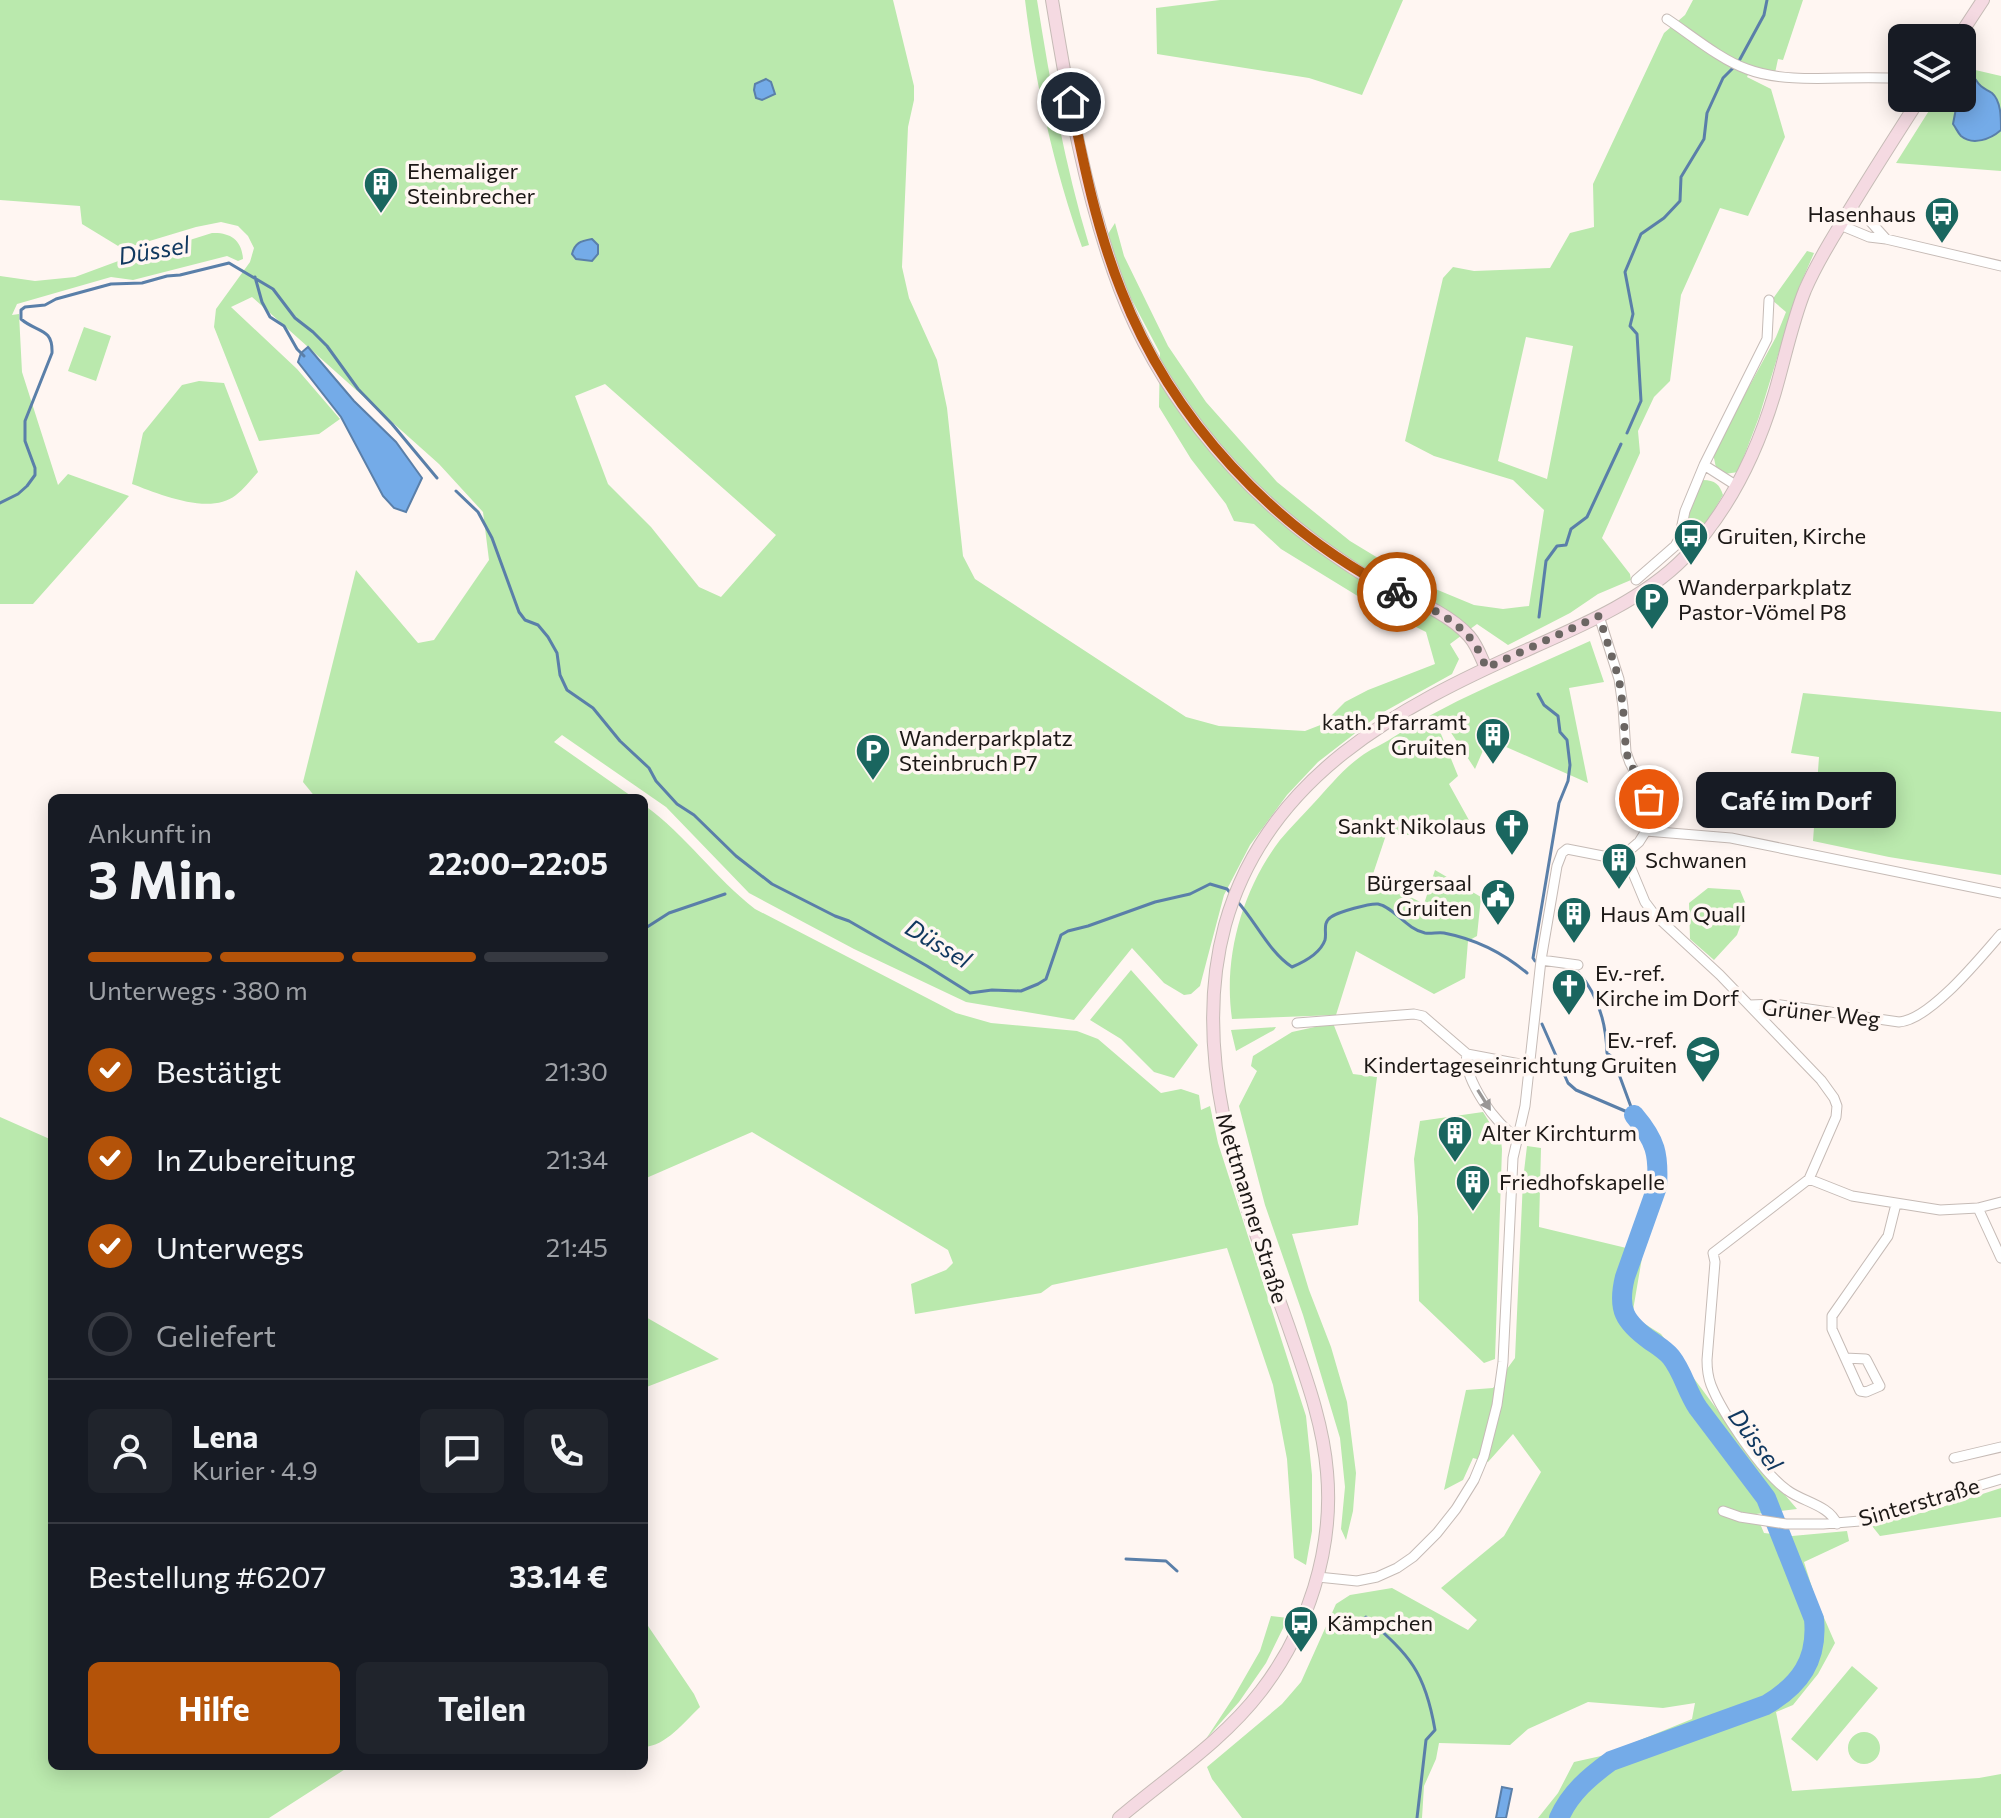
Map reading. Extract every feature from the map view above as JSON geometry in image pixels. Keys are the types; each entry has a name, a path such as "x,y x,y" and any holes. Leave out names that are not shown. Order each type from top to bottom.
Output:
{"main road":[{"path":"1052,0 1083,162 1107,251 1121,292 1162,373 1189,415 1249,485 1302,532 1369,578 1457,626 1477,647 1486,668"},
{"path":"1967,24 1983,0"},
{"name":"Mettmanner Straße","path":"1119,1818 1216,1740 1258,1696 1290,1647 1318,1577 1325,1539 1327,1471 1323,1443 1307,1380 1235,1165 1218,1090 1212,1004 1218,959 1224,929 1250,862 1266,834 1292,800 1343,752 1384,723 1486,668 1599,616 1645,590 1681,561 1713,524 1737,486 1763,430 1805,291 1825,250 1911,112"}],"street":[{"path":"1667,19 1732,62 1775,77 1888,79"},
{"path":"1850,208 1869,220 1886,239"},
{"path":"1840,225 1869,237 2001,266"},
{"path":"1636,580 1679,539 1685,511 1704,465 1767,339 1769,300"},
{"path":"1704,465 1737,486"},
{"path":"1318,1577 1357,1581 1377,1577 1413,1557 1437,1533 1474,1480 1493,1428 1501,1377 1513,1158 1525,1106 1541,960 1557,866 1567,849 1608,857 1625,854 1639,842 1649,818 1649,799 1626,752 1619,679 1599,616"},
{"path":"1646,831 1731,838 2001,893"},
{"path":"1625,854 1645,902 1654,914 1750,1005 1821,1080 1837,1106 1836,1117 1809,1179 1713,1253 1715,1262 1707,1360 1710,1383 1732,1424 1775,1480 1795,1495 1833,1515 1837,1524"},
{"name":"Grüner Weg","path":"1750,1005 1775,1004 1899,1022 1910,1020 1937,1003 2001,934"},
{"path":"1541,960 1578,965"},
{"path":"1297,1023 1414,1014 1423,1016 1467,1054 1531,1066"},
{"path":"1467,1054 1465,1062 1481,1096 1503,1128 1517,1137"},
{"path":"1809,1179 1852,1196 1950,1211 2001,1202"},
{"path":"1845,1358 1832,1329 1832,1316 1888,1236 1896,1204"},
{"path":"1978,1208 2001,1258"},
{"path":"1954,1458 2001,1447"},
{"name":"Sinterstraße","path":"1723,1511 1740,1517 1786,1524 1837,1524 1880,1517 2001,1479"}],"green space":[{"path":"0,0 893,0 914,86 908,127 902,267 909,298 937,360 947,408 963,556 975,579 1186,717 1219,726 1305,731 1323,724 1345,702 1368,690 1435,664 1426,632 1374,606 1281,549 1254,524 1234,521 1226,504 1191,459 1159,407 1160,353 1126,289 1108,234 1115,223 1124,256 1168,346 1206,402 1277,482 1350,541 1416,581 1474,605 1503,609 1529,606 1544,510 1513,480 1434,456 1405,441 1443,278 1453,267 1474,271 1550,268 1570,233 1594,227 1593,184 1664,33 1685,15 1693,0 1803,0 1783,60 1778,59 1775,73 1751,68 1747,77 1771,89 1785,137 1748,216 1720,208 1681,295 1670,381 1654,397 1638,431 1640,453 1602,538 1630,574 1631,580 1598,594 1570,613 1508,645 1477,624 1450,644 1459,659 1452,674 1380,714 1318,762 1287,795 1250,845 1224,895 1200,986 1191,994 1184,995 1164,983 1132,948 1074,1020 966,1002 854,949 749,893 666,807 562,735 554,742 628,794 313,794 303,782 356,570 418,643 434,640 489,560 483,512 439,464 252,297 231,307 297,369 340,419 319,434 259,441 214,327 216,309 250,262 254,248 238,226 221,222 196,227 123,249 82,224 80,206 0,200","holes":["1526,337 1573,346 1547,479 1498,461","605,384 776,535 721,597 699,587 651,527 608,484 575,396"]},
{"path":"1025,0 1037,0 1059,124 1089,245 1082,247 1047,125"},
{"path":"1220,0 1403,0 1362,95 1309,78 1157,54 1156,8"},
{"path":"1976,70 2001,76 2001,171 1896,163 1928,112 1976,112"},
{"path":"212,233 234,238 243,259 238,261 227,256 133,280 111,277 17,304 12,315 19,314 22,372 58,485 68,474 129,496 33,604 0,604 0,276 35,281 75,277"},
{"path":"1807,251 1814,253 1798,290 1759,417 1738,472 1725,474 1716,468 1713,453 1776,337 1786,312 1772,300"},
{"path":"84,327 111,336 96,381 68,371"},
{"path":"199,381 224,383 258,472 236,495 213,504 184,501 132,484 143,433 182,385"},
{"path":"1703,480 1716,484 1723,495 1704,527 1691,538 1684,533"},
{"path":"1590,641 1604,682 1569,688 1588,783 1488,739 1475,769 1446,725 1439,729 1458,776 1449,784 1470,822 1442,835 1386,835 1372,877 1424,904 1435,870 1481,897 1477,936 1468,941 1465,978 1434,994 1356,951 1336,1015 1232,1019 1230,972 1233,948 1255,880 1280,840 1335,779 1364,754 1440,710"},
{"path":"1803,693 2001,712 2001,875 1813,841 1819,757 1791,753"},
{"path":"648,808 755,909 956,1013 991,1023 1077,1031 1098,1039 1161,1093 1181,1089 1199,1095 1201,1110 1210,1106 1218,1143 1306,1416 1312,1475 1312,1531 1306,1565 1294,1558 1287,1459 1273,1385 1227,1248 1052,1285 1041,1293 915,1314 911,1284 946,1270 953,1263 948,1250 752,1132 648,1177"},
{"path":"1708,888 1740,890 1747,907 1737,935 1714,960 1690,939 1689,903"},
{"path":"1131,970 1198,1045 1174,1078 1154,1072 1121,1039 1090,1020"},
{"path":"1333,1023 1353,1074 1377,1077 1358,1225 1292,1234 1347,1402 1356,1473 1353,1511 1346,1540 1341,1529 1345,1487 1340,1438 1303,1315 1265,1205 1239,1106 1257,1071 1251,1066 1253,1056 1292,1032"},
{"path":"1276,1027 1274,1030 1236,1051 1231,1030"},
{"path":"1483,1112 1501,1141 1502,1149 1495,1359 1484,1363 1419,1301 1414,1159 1420,1121"},
{"path":"0,1117 48,1138 48,1770 344,1770 269,1818 0,1818"},
{"path":"1527,1146 1541,1148 1539,1227 1643,1252 1632,1316 1661,1334 1750,1454 1797,1509 1756,1514 1764,1533 1792,1536 1847,1531 1849,1541 1804,1562 1835,1643 1818,1674 1793,1705 1776,1712 1792,1791 2001,1774 2001,1818 1538,1818 1558,1793 1574,1762 1601,1756 1692,1719 1695,1703 1663,1708 1588,1702 1528,1729 1510,1745 1439,1743 1436,1759 1424,1786 1422,1818 1242,1818 1212,1779 1207,1767 1282,1704 1301,1682 1336,1604 1350,1595 1392,1588 1468,1630 1477,1620 1441,1588 1504,1536 1541,1472 1513,1434 1488,1462 1473,1458 1463,1480 1444,1490 1466,1390 1493,1388 1515,1358"},
{"path":"648,1318 719,1359 648,1386"},
{"path":"2001,1488 2001,1517 1880,1536 1872,1526 1939,1508"},
{"path":"1271,1616 1288,1618 1266,1663 1239,1702 1206,1739 1260,1651"},
{"path":"648,1626 700,1707 667,1738 648,1746"},
{"path":"1852,1666 1878,1688 1817,1761 1791,1739"},
{"path":"1864,1732 1875,1737 1880,1748 1875,1759 1864,1764 1853,1759 1848,1748 1853,1737"}],"water":[{"path":"766,79 771,82 775,94 762,100 756,98 755,84"},
{"path":"1976,80 1997,100 2001,130 1997,133 1971,141 1961,136 1953,124 1955,112 1976,112"},
{"path":"592,239 598,245 598,254 592,261 576,259 572,254 576,245"},
{"path":"308,347 354,401 396,442 422,478 406,512 394,508 383,496 341,417 298,362 301,353"},
{"path":"1502,1787 1512,1789 1506,1818 1496,1818"}],"waterway":[{"path":"1739,61 1764,15 1767,0"},
{"path":"1627,433 1641,401 1637,334 1630,326 1633,314 1625,272 1641,234 1664,218 1680,201 1681,177 1704,139 1707,113 1723,78 1734,67"},
{"name":"Düssel","path":"0,503 18,494 35,475 25,441 25,421 52,353 50,339 21,319 21,310 111,284 142,283 229,263 273,289 295,318 327,346 358,389 437,478"},
{"path":"255,277 270,317 284,326 304,356"},
{"path":"1539,617 1546,561 1557,546 1566,545 1571,529 1587,517 1621,444"},
{"name":"Düssel","path":"456,491 478,512 492,538 519,612 525,620 538,625 557,653 560,675 567,690 593,708 620,741 649,768 656,781 677,804 694,815 736,856 772,884 849,921 970,993 1021,991 1046,979 1061,935 1068,931 1155,902 1190,894 1210,884 1227,889 1232,895"},
{"path":"1535,961 1533,958 1559,803 1568,781 1570,765 1567,740 1560,732 1558,716 1544,705 1538,694"},
{"path":"648,926 669,913 725,894"},
{"name":"Düssel","path":"1237,901 1270,945 1292,967 1316,953 1325,940 1325,928 1331,917 1354,908 1378,904 1418,931 1467,939 1498,953 1527,973"},
{"path":"1578,972 1596,999 1603,1020 1607,1053 1613,1058 1634,1115"},
{"name":"Düssel","path":"1542,1024 1568,1083 1576,1090 1632,1114"},
{"name":"Düssel","path":"1559,1818 1581,1786 1611,1761 1766,1705 1778,1697 1797,1680 1810,1659 1813,1647 1814,1619 1766,1498 1698,1408 1671,1357 1634,1327 1625,1314 1622,1298 1625,1277 1657,1187 1654,1148 1634,1115"},
{"path":"1126,1559 1166,1561 1177,1571"},
{"path":"1366,1617 1405,1654 1420,1679 1431,1710 1435,1730 1426,1740 1417,1818"}],"way so far":[{"path":"1397,592 1438,614 1469,636 1486,668 1599,616 1619,679 1626,752 1649,799"}],"place":[{"name":"Ehemaliger Steinbrecher","path":"381,215"},
{"name":"Hasenhaus","path":"1942,245"},
{"name":"Gruiten, Kirche","path":"1691,567"},
{"name":"Wanderparkplatz Pastor-Vömel P8","path":"1652,631"},
{"name":"kath. Pfarramt Gruiten","path":"1493,766"},
{"name":"Wanderparkplatz Steinbruch P7","path":"873,782"},
{"name":"Café im Dorf","path":"1649,799"},
{"name":"Sankt Nikolaus","path":"1512,857"},
{"name":"Schwanen","path":"1619,891"},
{"name":"Bürgersaal Gruiten","path":"1498,927"},
{"name":"Haus Am Quall","path":"1574,945"},
{"name":"Ev.-ref. Kirche im Dorf","path":"1569,1017"},
{"name":"Ev.-ref. Kindertageseinrichtung Gruiten","path":"1703,1084"},
{"name":"Alter Kirchturm","path":"1455,1164"},
{"name":"Friedhofskapelle","path":"1473,1213"},
{"name":"Kämpchen","path":"1301,1654"}],"route":[{"path":"1071,102 1083,162 1121,292 1162,373 1189,415 1249,485 1302,532 1332,555 1397,592"}]}
